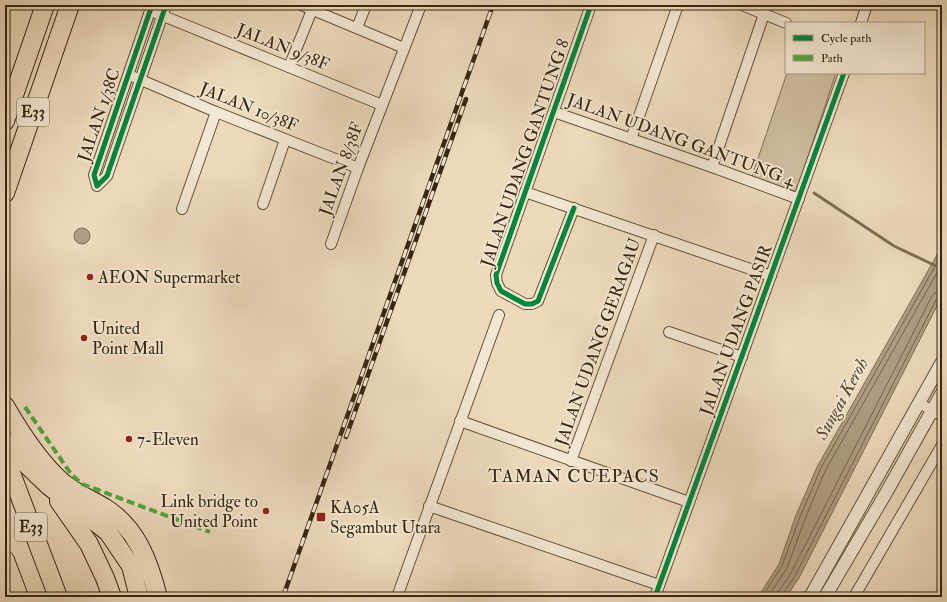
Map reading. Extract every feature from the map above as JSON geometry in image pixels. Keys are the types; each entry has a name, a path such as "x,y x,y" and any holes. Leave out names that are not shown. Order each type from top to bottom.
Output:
{"highway":[{"name":"E33","path":"5,121 45,5"},
{"name":"E33","path":"5,193 70,5"},
{"path":"5,406 21,433 51,472 64,484 107,509 122,522 135,538 150,570 158,597"},
{"path":"5,440 20,458 48,486 108,532 131,566 139,597"},
{"name":"E33","path":"5,457 58,597"},
{"path":"48,486 89,544 112,597"},
{"name":"E33","path":"5,560 19,597"}],"street":[{"name":"JALAN 1/38C","path":"151,8 94,174 97,186 107,176 166,5"},
{"path":"301,5 313,7 404,48"},
{"path":"357,28 366,5"},
{"name":"JALAN 8/38F","path":"331,244 358,168 422,5"},
{"name":"JALAN UDANG GANTUNG 8","path":"574,208 538,301 532,304 525,304 502,291 497,283 496,275 591,5"},
{"path":"631,139 678,5"},
{"path":"742,5 785,24"},
{"path":"861,22 867,5"},
{"path":"289,67 313,7"},
{"name":"JALAN 9/38F","path":"151,8 162,15 382,105"},
{"path":"712,167 764,14"},
{"name":"JALAN 10/38F","path":"128,74 216,112 358,168"},
{"name":"JALAN UDANG PASIR","path":"655,597 844,74"},
{"path":"182,209 216,112"},
{"name":"JALAN UDANG GANTUNG 4","path":"554,112 799,199"},
{"path":"263,204 285,140"},
{"path":"525,192 771,276"},
{"name":"JALAN UDANG GERAGAU","path":"571,460 654,235"},
{"path":"398,597 429,506 499,314"},
{"path":"669,332 742,358"},
{"path":"810,597 942,362"},
{"path":"825,597 886,493 937,413 942,393"},
{"path":"919,403 937,413"},
{"path":"460,421 689,502"},
{"path":"854,597 942,445"},
{"path":"429,506 659,585"}],"shaded area":[{"path":"787,74 836,74 796,192 752,176"}],"water":[{"path":"79,228 85,228 90,233 88,242 85,244 79,244 74,239 74,233"},
{"path":"942,246 942,296 799,578 786,597 758,597 779,564 796,515 817,467"}],"waterway":[{"path":"814,193 894,246 934,265"}],"railway":[{"path":"283,597 493,5"},
{"path":"346,437 466,99"}],"marked path":[{"path":"25,407 71,474 82,484 210,532"}],"cycle path":[{"path":"152,5 94,175 97,186 107,176 166,5"},
{"path":"574,208 538,301 532,304 525,304 501,291 497,283 496,275 591,5"},
{"path":"655,597 844,74"}],"place":[{"name":"AEON Supermarket","path":"90,277"},
{"name":"United Point Mall","path":"84,338"},
{"name":"7-Eleven","path":"129,439"},
{"name":"Link bridge to United Point","path":"266,511"},
{"name":"KA05A Segambut Utara","path":"321,517"}],"district":[{"name":"TAMAN CUEPACS","path":"574,476"}],"water label":[{"name":"Sungai Keroh","path":"842,399"}]}
